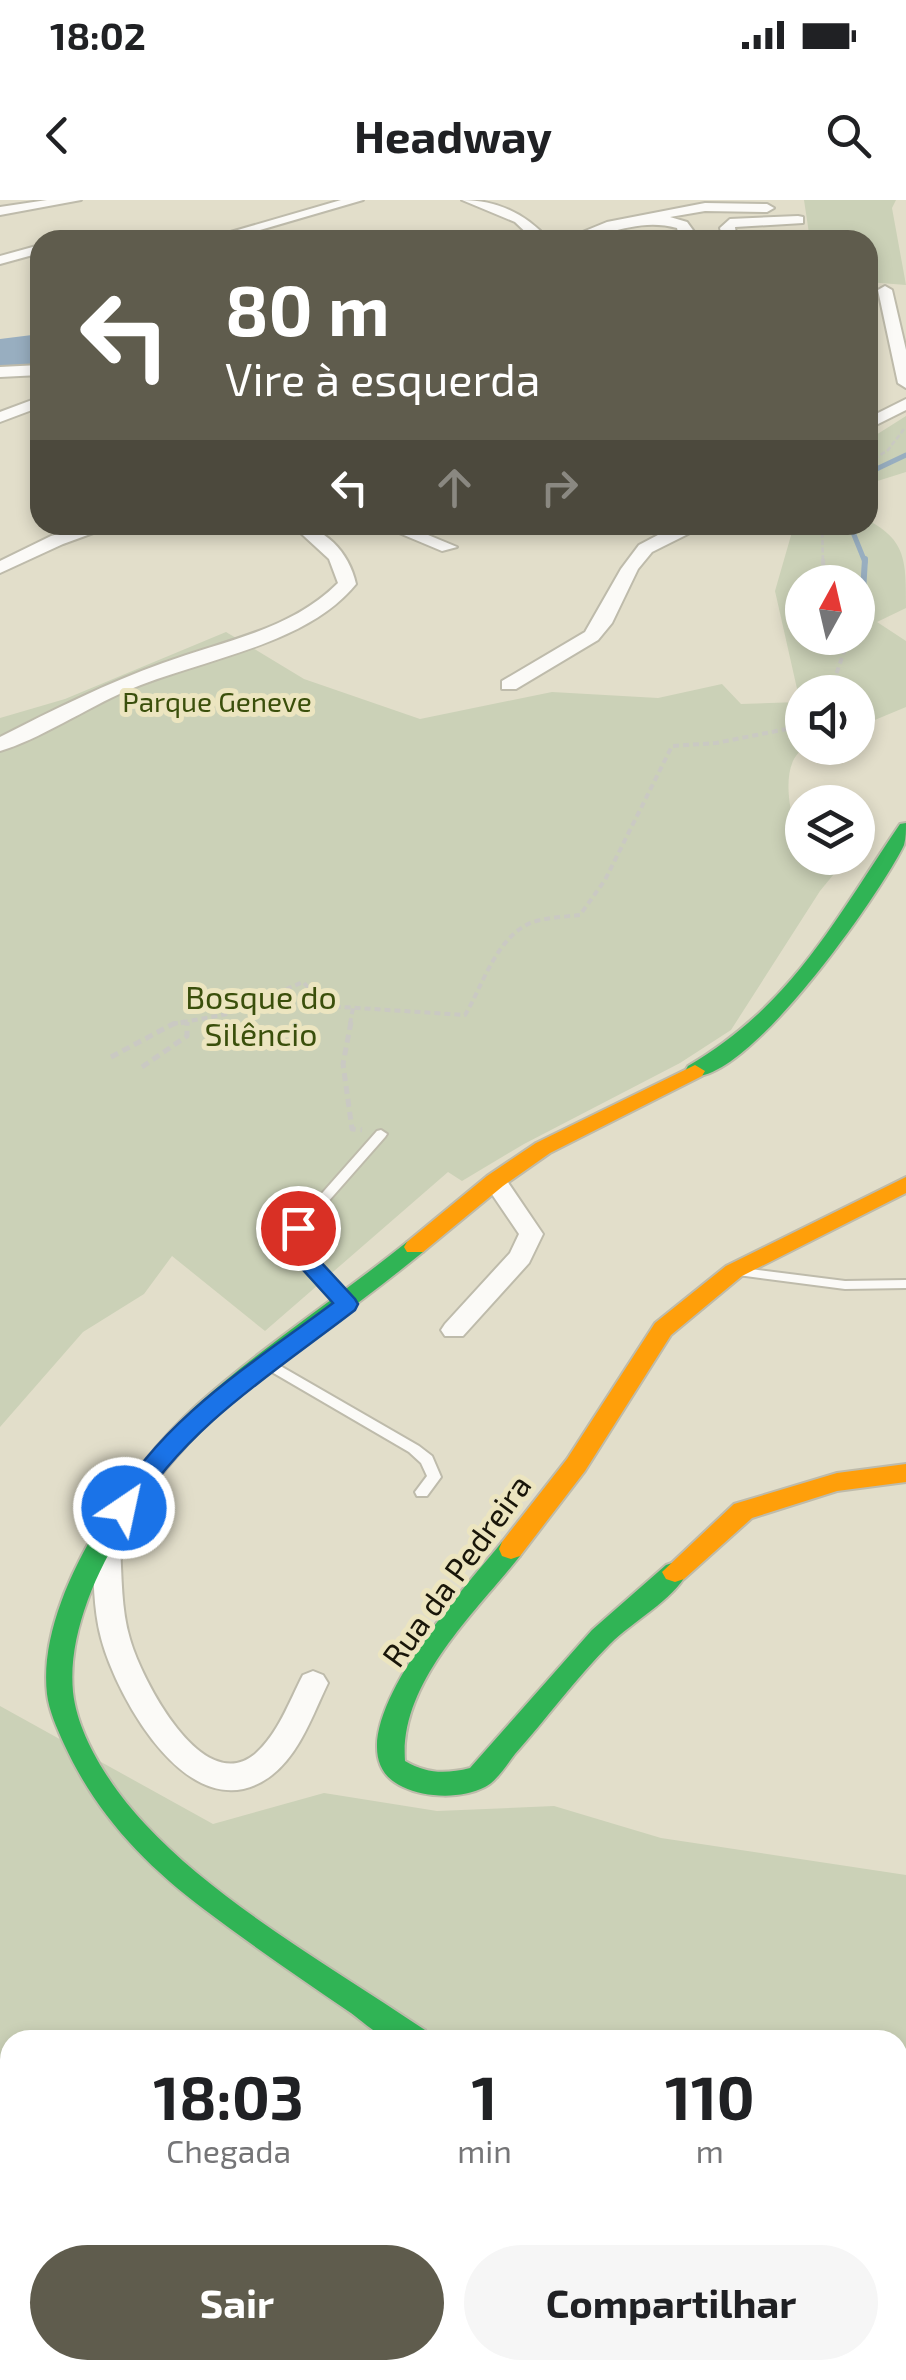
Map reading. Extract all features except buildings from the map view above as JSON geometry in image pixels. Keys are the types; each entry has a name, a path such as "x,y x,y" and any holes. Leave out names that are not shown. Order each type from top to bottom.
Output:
{"street":[{"path":"0,212 74,200"},
{"path":"274,230 356,200"},
{"path":"470,200 520,219 532,230"},
{"path":"598,230 626,220 704,207 768,208"},
{"path":"650,217 682,224 686,230"},
{"path":"728,230 730,223 798,220"},
{"path":"0,260 30,252"},
{"path":"878,289 906,291"},
{"path":"878,295 906,383"},
{"path":"0,372 30,370"},
{"path":"878,419 906,404"},
{"path":"0,417 30,406"},
{"path":"0,568 73,535"},
{"path":"0,745 167,668 294,624 330,604 347,584 344,566 313,535"},
{"path":"415,535 448,547"},
{"path":"509,686 579,647 602,625 631,563 643,548 666,535"},
{"path":"401,2030 214,1900 142,1841 92,1773 60,1695 62,1636 105,1541 144,1476 206,1412 347,1304 496,1181 543,1148 729,1054 757,1035 788,1002 906,828"},
{"path":"454,1330 520,1257 531,1234 496,1181"},
{"name":"Rua da Pedreira","path":"906,1184 734,1270 664,1329 576,1464 423,1664 391,1724 387,1750 392,1767 412,1778 446,1785 478,1778 601,1636 742,1512 837,1482 906,1473"},
{"path":"105,1541 115,1642 141,1700 170,1742 196,1767 224,1777 253,1771 286,1739 312,1682"}],"lane":[{"path":"347,1304 304,1258 294,1241 298,1228 381,1134"},
{"path":"734,1270 845,1285 906,1284"},
{"path":"268,1364 414,1449 427,1460 434,1477 422,1492"}],"path":[{"path":"878,456 906,427"},
{"path":"822,535 823,565"},
{"path":"110,1057 173,1024 228,1014 303,982 327,1006 465,1015 481,991 493,958 529,923 580,915 605,880 672,746 716,743 785,729"},
{"path":"354,1008 343,1064 352,1129 381,1134"},
{"path":"142,1067 186,1036 187,1022"}],"green space":[{"path":"804,200 896,200 892,208 906,285 878,283 878,230 808,230"},
{"path":"906,416 906,472 878,481 878,434"},
{"name":"Bosque do Silêncio","path":"878,526 890,536 904,564 906,608 877,622 906,641 906,707 875,720 875,675 794,675 789,655 875,655 875,565 785,565 785,635 775,591 791,535 878,535"},
{"name":"Bosque do Silêncio","path":"226,632 304,679 420,719 552,692 658,698 722,684 741,704 785,703 785,765 792,765 785,785 785,875 833,875 731,1030 680,1063 524,1144 462,1181 448,1172 265,1331 172,1256 144,1294 83,1332 0,1427 0,718 65,699"},
{"path":"0,1706 213,1824 324,1793 437,1811 554,1806 661,1838 906,1875 906,2030 0,2030"}],"water":[{"path":"30,335 30,368 0,370 0,339"}],"waterway":[{"path":"878,468 906,455"},
{"path":"854,535 865,562"}],"traffic: fast":[{"path":"695,1071 731,1050 790,995 839,931 906,828"},
{"path":"400,2030 242,1922 145,1843 119,1814 93,1773 71,1730 60,1693 61,1658 69,1619 85,1580 105,1540 154,1467 206,1411 415,1247"},
{"path":"511,1549 430,1652 397,1713 390,1741 392,1767 412,1779 446,1785 478,1778 601,1637 675,1572"}],"traffic: slow":[{"path":"415,1247 495,1181 543,1148 695,1071"},
{"path":"511,1549 576,1465 663,1329 734,1271 906,1184"},
{"path":"675,1572 743,1511 837,1482 906,1473"}],"route":[{"path":"124,1508 144,1476 206,1412 347,1304 296,1250 298,1228"}],"park label":[{"name":"Parque Geneve","path":"217,702"}]}
